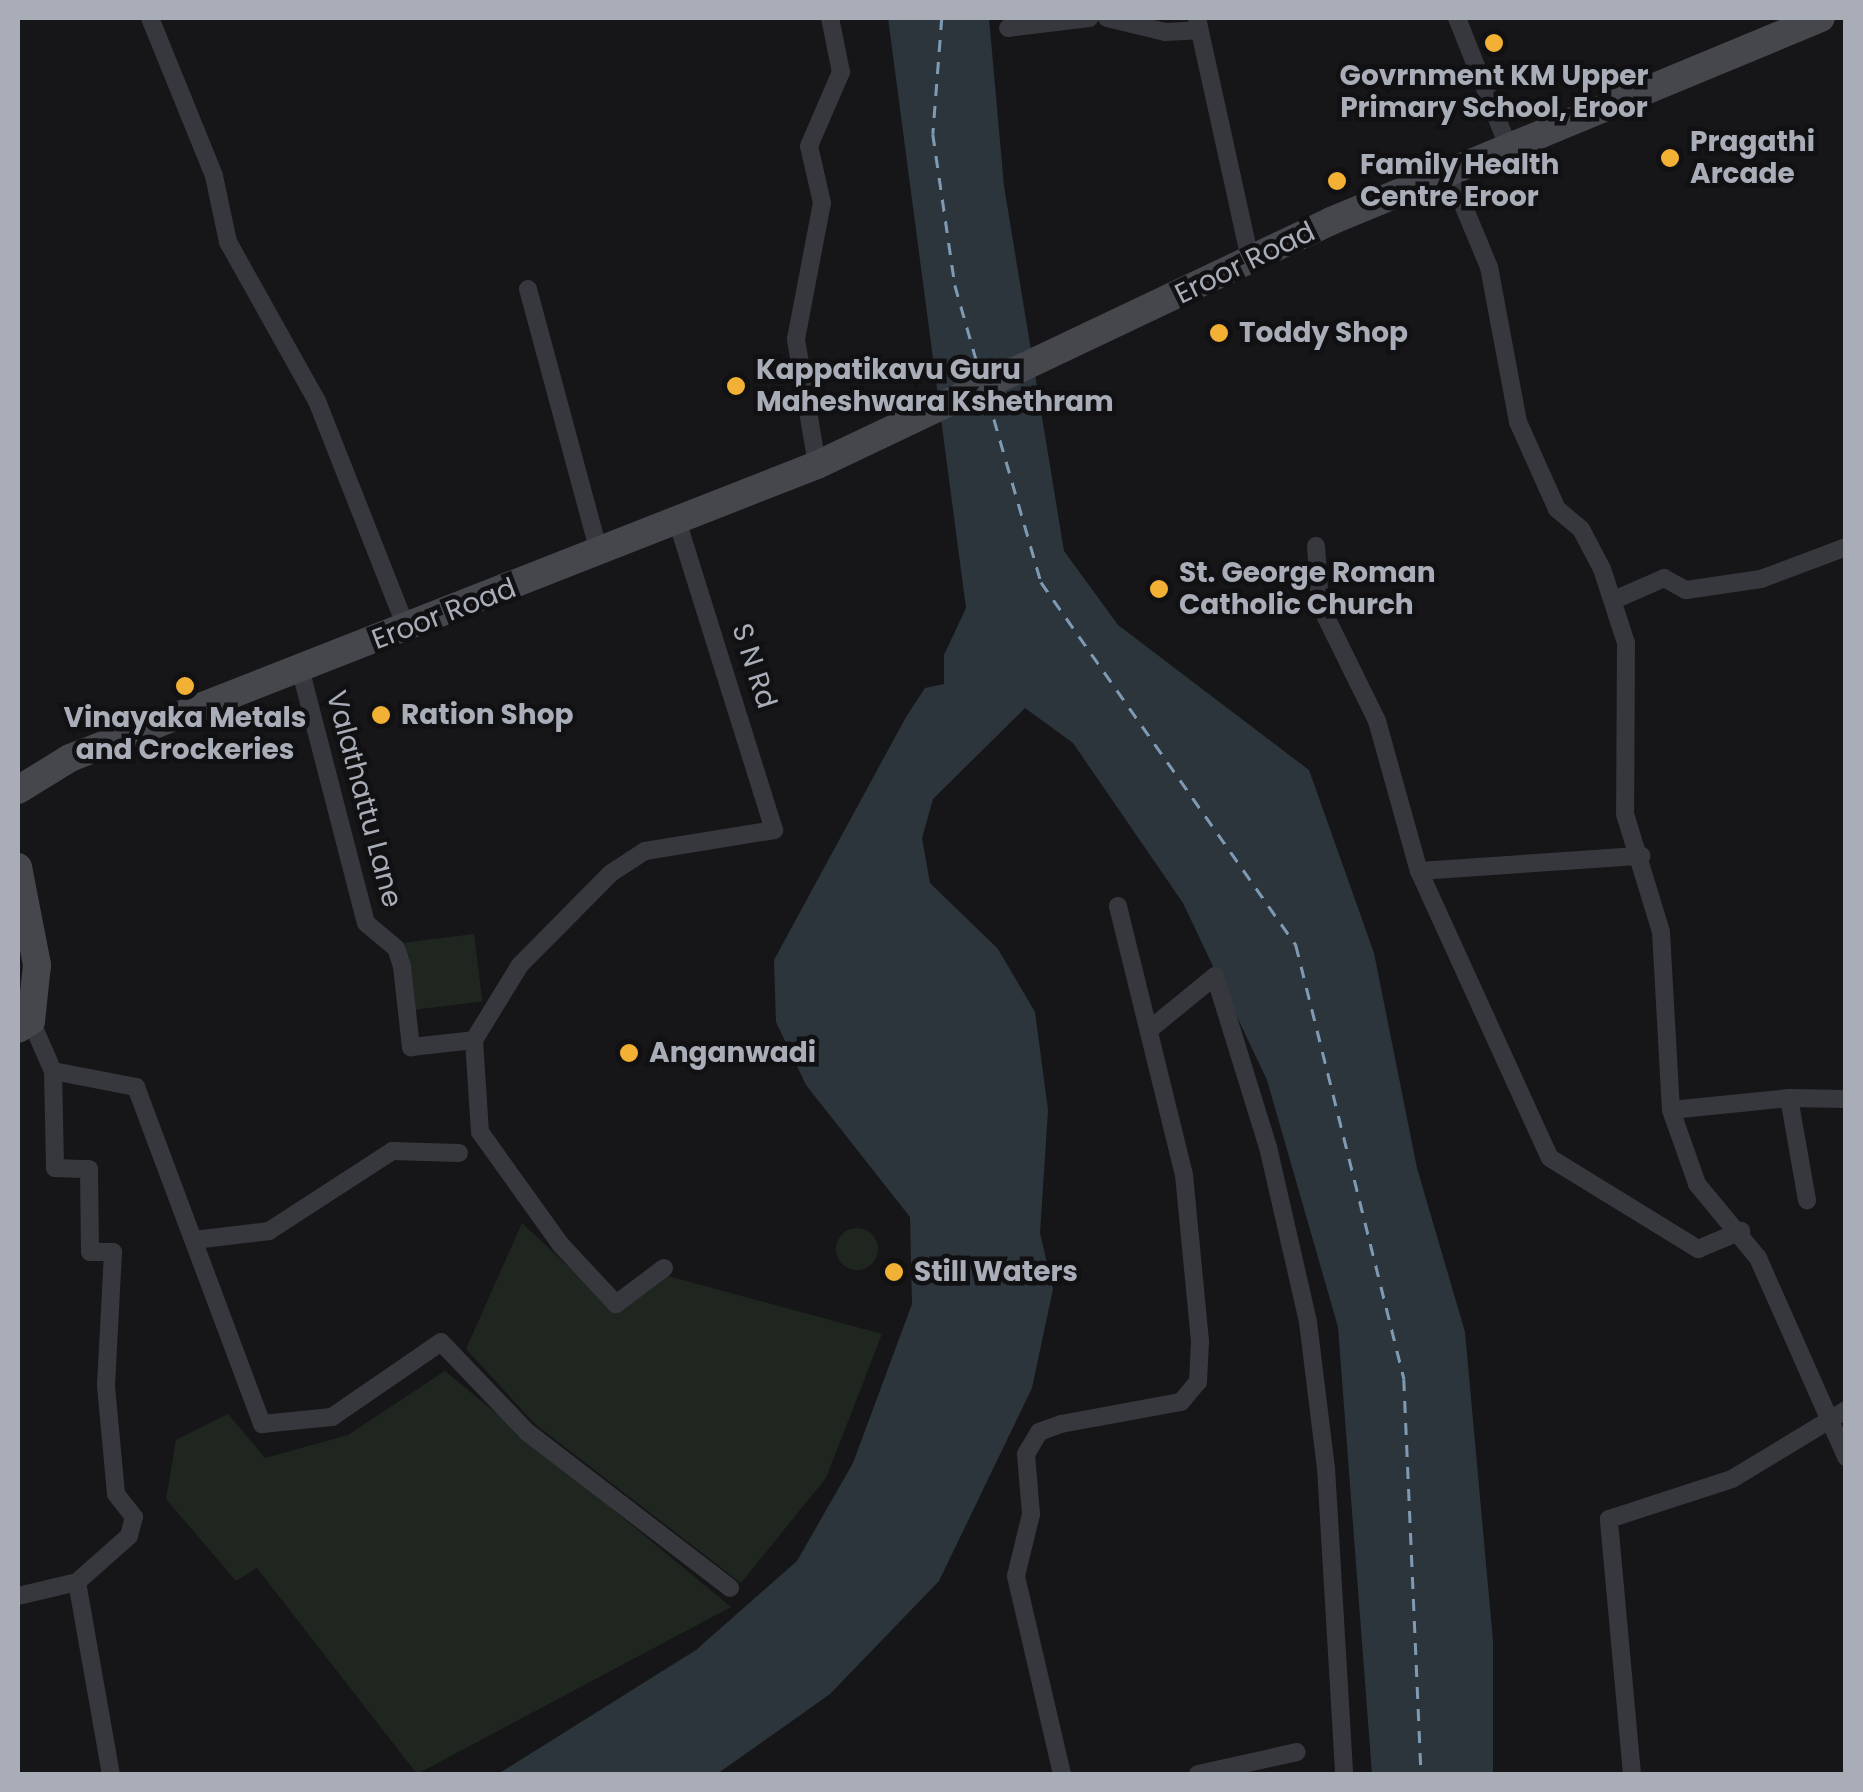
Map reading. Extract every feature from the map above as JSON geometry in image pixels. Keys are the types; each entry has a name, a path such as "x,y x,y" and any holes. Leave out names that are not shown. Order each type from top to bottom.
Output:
{"main road":[{"name":"Eroor Road","path":"18,787 300,668 818,465 1060,354 1250,260 1448,171 1821,18"},
{"path":"18,867 36,965 24,1025"}],"street":[{"path":"150,18 214,176 228,242 317,400 407,629"},
{"path":"818,465 796,339 822,203 809,146 842,72 830,18"},
{"path":"1008,28 1090,18"},
{"path":"1107,18 1166,32 1198,24 1250,260"},
{"path":"1457,18 1508,146"},
{"path":"1448,171 1488,267 1518,422 1557,509 1581,529 1614,600 1626,643 1625,814 1641,856 1661,932 1671,1110 1698,1184 1718,1218 1741,1231 1825,1420 1846,1457"},
{"path":"528,288 599,552"},
{"name":"S N Rd","path":"474,1040 520,965 611,872 645,851 774,830 677,520"},
{"path":"1316,546 1320,605 1377,721 1419,871 1550,1158 1698,1249 1741,1231"},
{"path":"1614,600 1664,578 1686,590 1760,578 1846,547"},
{"name":"Valathattu Lane","path":"300,668 366,923 396,948 402,967 411,1047 474,1040"},
{"path":"1419,871 1641,856"},
{"path":"1062,1774 1016,1576 1030,1514 1026,1454 1039,1432 1181,1402 1198,1382 1184,1175 1118,906"},
{"path":"1148,1030 1214,976 1268,1146 1308,1322 1326,1468 1344,1774"},
{"path":"18,1596 77,1582 129,1536 134,1517 116,1494 106,1386 113,1252 90,1252 89,1169 55,1168 53,1072 24,1025"},
{"path":"474,1040 480,1132 561,1246 616,1304 664,1268"},
{"path":"53,1072 136,1087 262,1424 332,1417 441,1342 528,1432 730,1588"},
{"path":"1671,1110 1789,1098 1846,1099"},
{"path":"1789,1098 1807,1200"},
{"path":"194,1240 269,1232 392,1151 459,1153"},
{"path":"1632,1774 1608,1519 1732,1479 1846,1410"},
{"path":"77,1582 111,1774"},
{"path":"1198,1774 1298,1752"}],"shaded area":[{"path":"888,18 989,18 1004,186 1064,551 1118,625 1309,770 1374,953 1417,1168 1465,1332 1493,1641 1493,1774 1372,1774 1338,1327 1267,1080 1183,903 1073,743 1025,708 933,799 922,838 930,883 998,949 1035,1012 1048,1110 1040,1233 1053,1289 1032,1388 939,1581 830,1694 717,1774 498,1774 696,1650 797,1561 853,1463 912,1304 910,1217 806,1085 776,1022 774,960 906,717 925,688 944,684 944,655 966,608"},
{"path":"474,934 482,1001 413,1010 405,943"},
{"path":"522,1223 617,1312 668,1276 882,1334 826,1478 741,1583 535,1424 466,1349"},
{"path":"857,1228 872,1234 878,1249 872,1264 857,1270 842,1264 836,1249 842,1234"},
{"path":"445,1371 731,1607 417,1774 257,1568 236,1581 166,1499 176,1440 228,1414 265,1458 348,1435"}],"ferry route":[{"path":"942,18 933,134 955,285 981,376"},
{"path":"988,398 1041,582 1296,945 1404,1379 1421,1774"}],"place":[{"name":"Govrnment KM Upper Primary School, Eroor","path":"1494,43"},
{"name":"Pragathi Arcade","path":"1670,158"},
{"name":"Family Health Centre Eroor","path":"1337,181"},
{"name":"Toddy Shop","path":"1219,333"},
{"name":"Kappatikavu Guru Maheshwara Kshethram","path":"736,386"},
{"name":"St. George Roman Catholic Church","path":"1159,589"},
{"name":"Vinayaka Metals and Crockeries","path":"185,686"},
{"name":"Ration Shop","path":"381,715"},
{"name":"Anganwadi","path":"629,1053"},
{"name":"Still Waters","path":"894,1272"}]}
